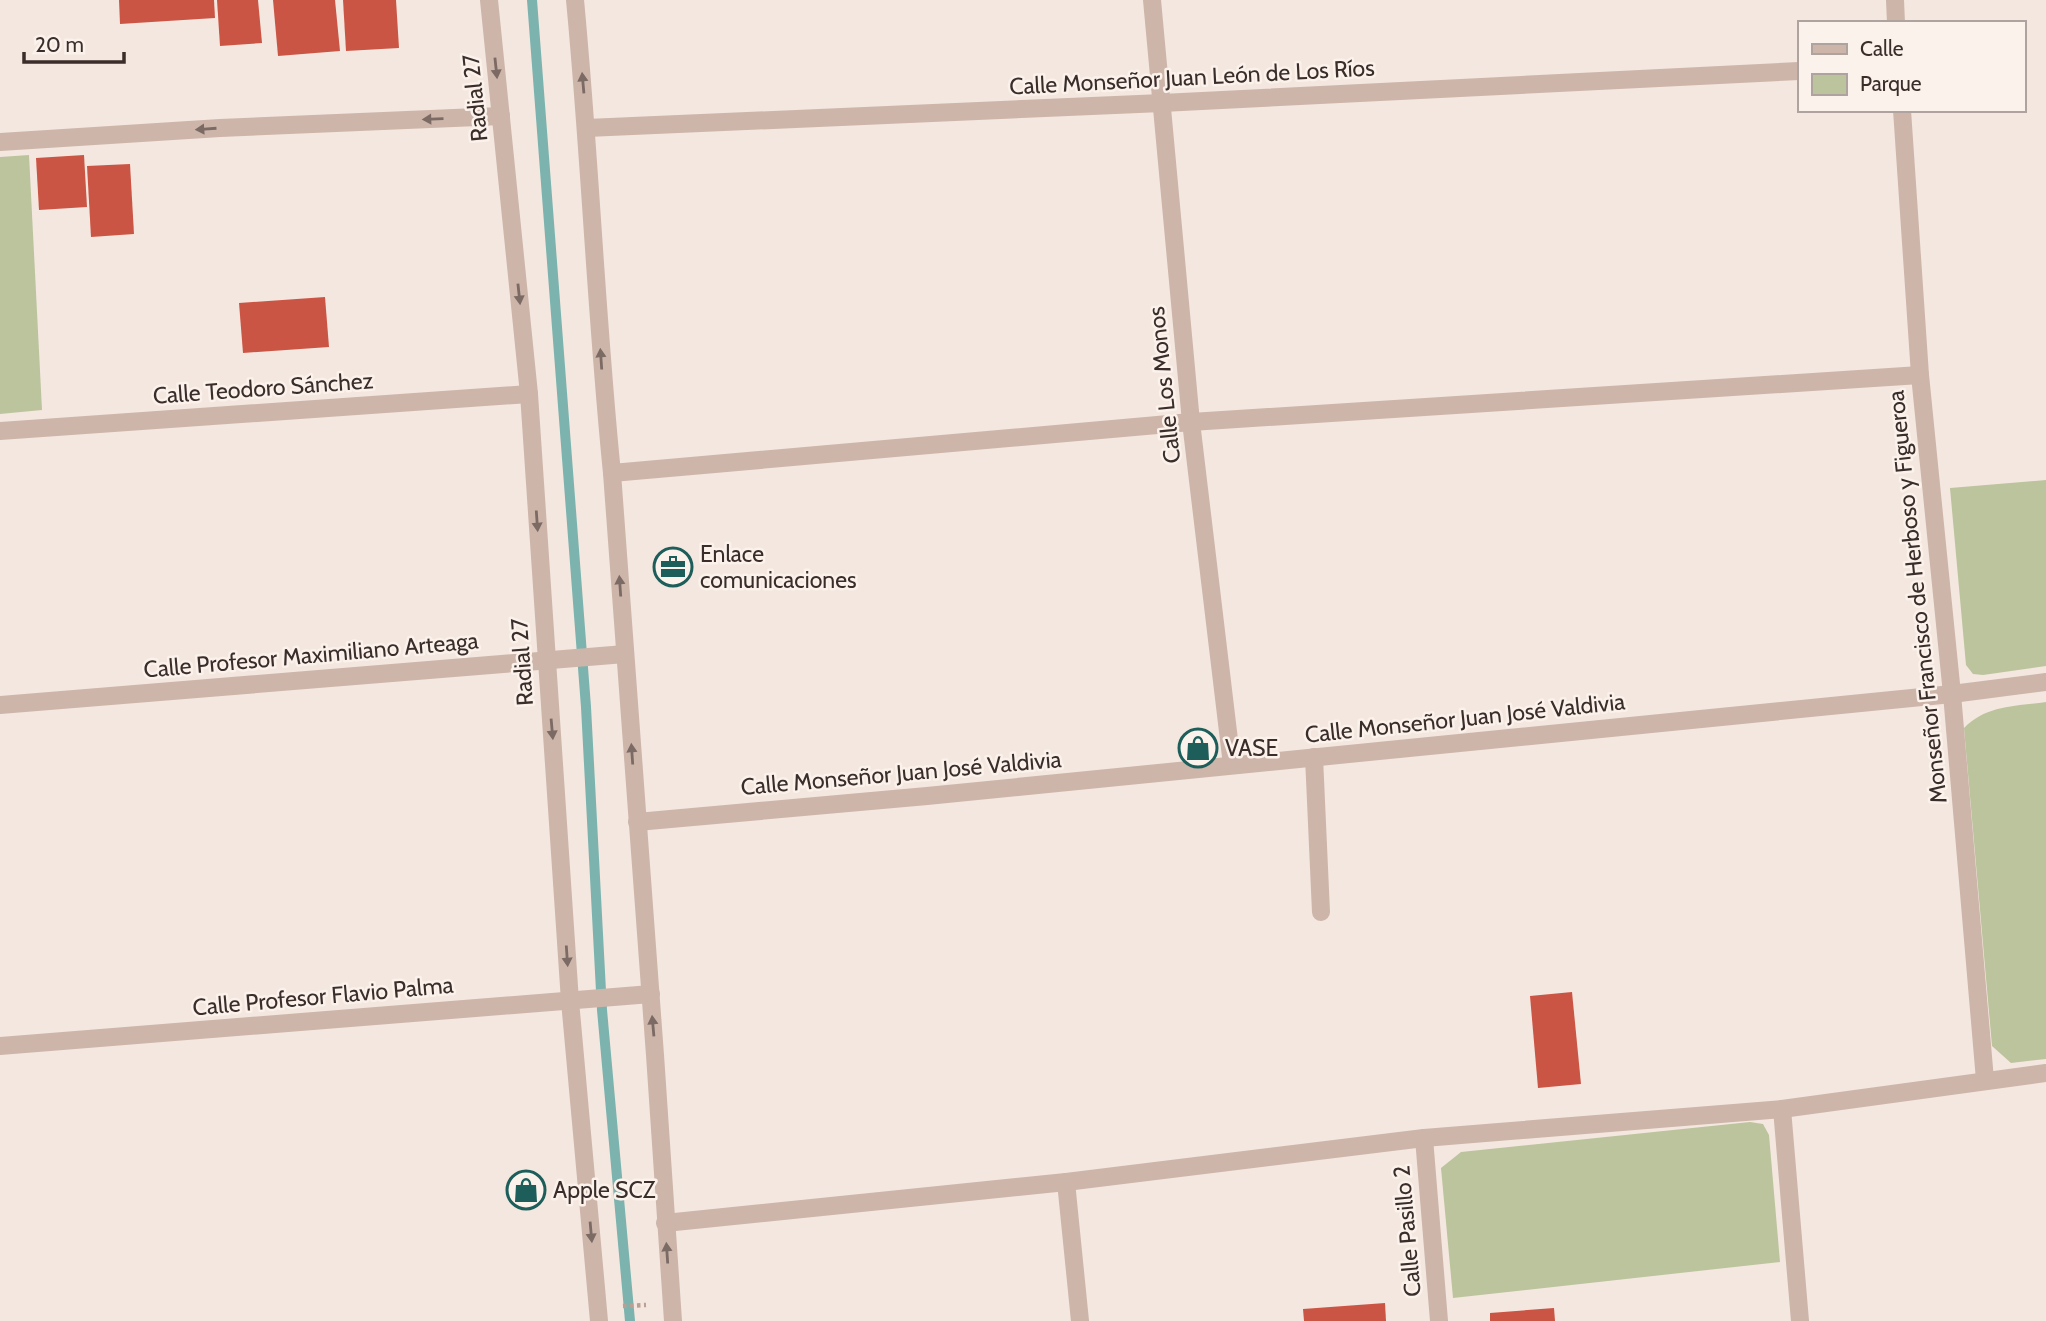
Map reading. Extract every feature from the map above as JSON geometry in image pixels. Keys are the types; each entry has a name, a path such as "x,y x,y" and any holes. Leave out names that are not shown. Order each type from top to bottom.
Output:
{"street":[{"name":"Radial 27","path":"489,0 529,394 570,1001 599,1321"},
{"path":"575,0 612,473 619,654 637,822 642,995 673,1321"},
{"name":"Calle Los Monos","path":"1152,0 1191,422 1232,765"},
{"path":"1895,0 1896,21"},
{"name":"Calle Monseñor Juan León de Los Ríos","path":"587,128 1798,71"},
{"name":"Monseñor Francisco de Herboso y Figueroa","path":"1902,112 1920,375 1952,694 1985,1080"},
{"path":"0,142 220,128 501,116"},
{"path":"612,473 1191,422 1920,375"},
{"name":"Calle Teodoro Sánchez","path":"0,431 529,394"},
{"name":"Calle Profesor Maximiliano Arteaga","path":"0,705 619,654"},
{"name":"Calle Monseñor Juan José Valdivia","path":"637,822 1952,694 2046,682"},
{"path":"1314,757 1321,912"},
{"name":"Calle Profesor Flavio Palma","path":"0,1046 642,995"},
{"path":"665,1223 1066,1182 1424,1138 1782,1110 2046,1073"},
{"path":"1782,1110 1800,1321"},
{"name":"Calle Pasillo 2","path":"1424,1138 1439,1321"},
{"path":"1066,1182 1080,1321"}],"path":[{"path":"621,1307 649,1304"}],"green space":[{"path":"29,155 42,410 0,414 0,157"},
{"path":"2046,480 2046,666 1973,674 1966,665 1950,488"},
{"path":"2046,702 2046,1059 2011,1063 1992,1046 1964,728 1973,720 1992,711"},
{"path":"1750,1122 1763,1124 1769,1135 1780,1262 1453,1298 1441,1168 1461,1152"}],"building":[{"path":"119,0 214,0 215,18 120,24"},
{"path":"217,0 258,0 262,43 220,46"},
{"path":"273,0 335,0 340,51 278,56"},
{"path":"343,0 396,0 399,48 346,51"},
{"path":"84,155 87,207 39,210 36,158"},
{"path":"130,164 134,234 91,237 87,166"},
{"path":"325,297 329,347 243,353 239,303"},
{"path":"1572,992 1581,1084 1538,1088 1530,996"},
{"path":"1385,1303 1386,1321 1304,1321 1303,1309"},
{"path":"1554,1308 1555,1321 1490,1321 1490,1313"}],"waterway":[{"path":"532,0 586,707 602,1010 630,1321"}],"place":[{"name":"Enlace comunicaciones","path":"673,567"},
{"name":"VASE","path":"1198,748"},
{"name":"Apple SCZ","path":"526,1190"}]}
